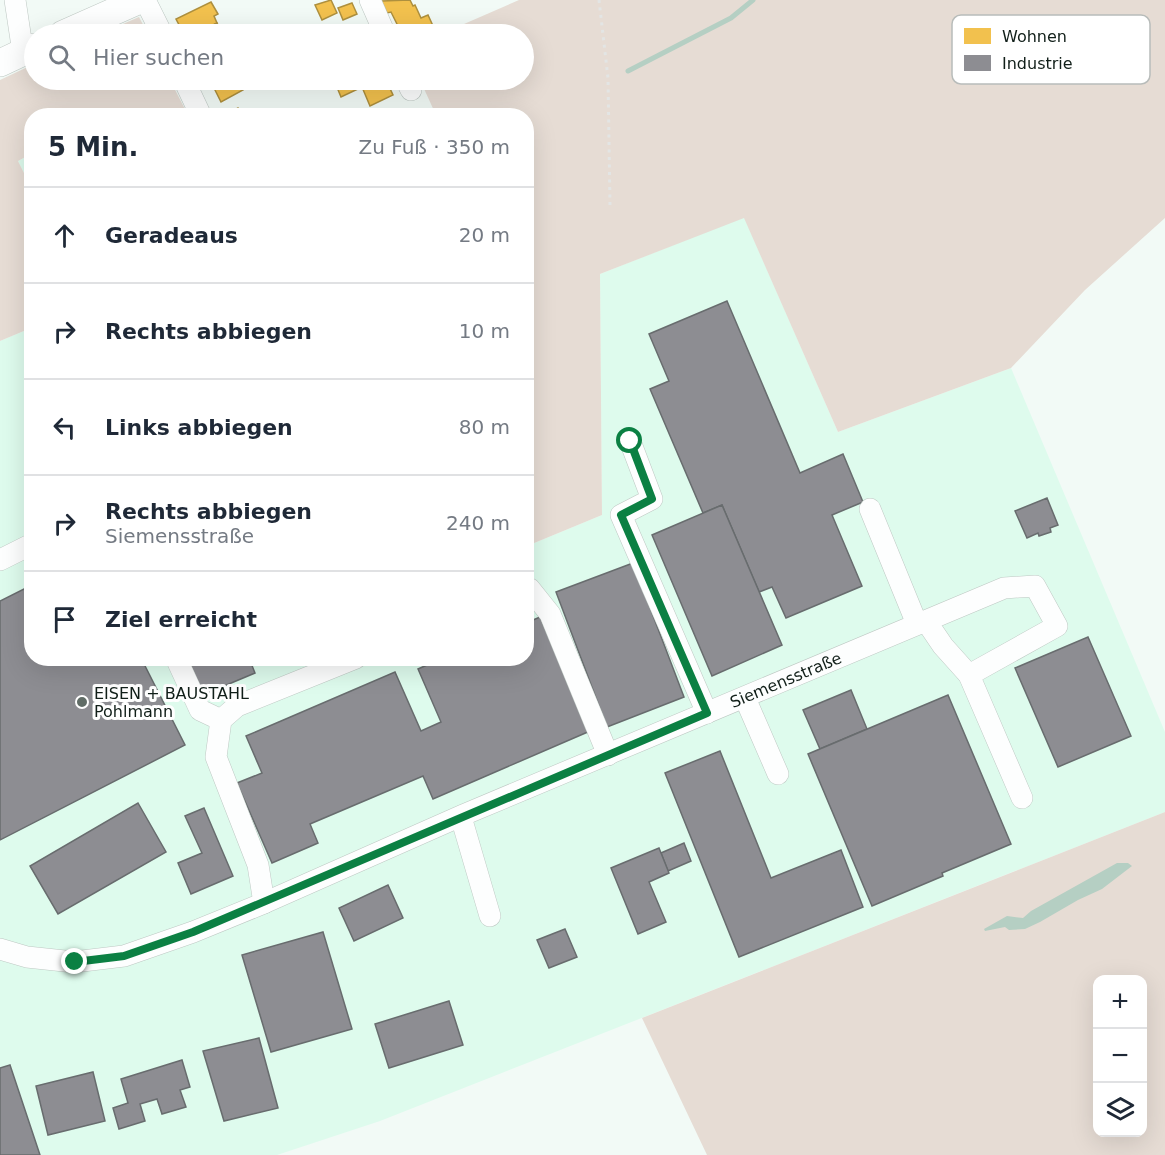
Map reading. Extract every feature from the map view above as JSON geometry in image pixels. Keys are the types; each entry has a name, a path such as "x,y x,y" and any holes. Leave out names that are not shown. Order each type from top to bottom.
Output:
{"main road":[{"path":"86,24 140,0"}],"street":[{"path":"15,0 19,54"},
{"path":"145,0 157,24"},
{"path":"369,0 380,24"},
{"path":"189,90 197,108"},
{"path":"630,441 652,499 621,515 707,713"},
{"path":"870,509 922,622 969,675 1022,798"},
{"path":"0,560 24,548"},
{"name":"Siemensstraße","path":"0,949 27,957 75,962 124,956 193,932 1004,588 1035,586 1057,626 969,675"},
{"path":"534,593 550,614 608,755"},
{"path":"180,666 200,710 221,720"},
{"path":"264,903 258,865 216,757 221,720 237,706 336,666"},
{"path":"745,698 778,774"},
{"path":"461,817 490,916"}],"path":[{"path":"599,0 608,78 610,205"}],"shaded area":[{"path":"519,0 1165,0 1165,218 1085,290 1011,368 838,432 744,218 600,274 602,515 534,543 534,108 433,108 425,90 534,90 534,24 464,24"},
{"path":"139,17 143,24 123,24"},
{"path":"24,69 24,90 175,90 184,108 24,108 24,158 18,161 24,173 24,331 0,341 0,80"},
{"path":"24,158 24,173 18,161"},
{"path":"744,217 838,432 1011,368 1165,732 1165,812 380,1121 277,1155 0,1155 0,341 24,331 24,666 534,666 534,543 602,515 600,274"},
{"path":"1165,812 1165,1155 707,1155 642,1018"},
{"path":"1117,863 1128,863 1132,866 1102,889 1040,922 1025,929 1009,930 1005,927 985,931 984,929 1007,916 1023,918 1031,911"}],"building: Wohnen":[{"path":"331,0 337,13 322,20 315,5"},
{"path":"410,0 421,18 428,15 432,24 397,24 391,12 387,13 381,1"},
{"path":"211,2 218,14 214,16 217,23 215,24 179,24 176,19"},
{"path":"352,3 357,14 343,20 338,8"},
{"path":"215,90 243,90 221,102"},
{"path":"338,90 356,90 341,97"},
{"path":"363,90 391,90 393,95 370,106"}],"building: Industrie":[{"path":"727,301 800,473 843,454 863,502 832,515 862,586 786,618 772,587 759,592 722,505 703,513 650,389 669,381 649,334"},
{"path":"1047,498 1058,525 1050,528 1051,532 1039,536 1038,533 1027,538 1015,511"},
{"path":"722,505 782,645 712,676 652,535"},
{"path":"633,563 684,697 607,727 556,592"},
{"name":"EISEN + BAUSTAHL Pohlmann","path":"24,589 24,666 145,666 185,745 0,840 0,601"},
{"path":"540,617 590,731 433,799 423,776 310,824 318,843 272,863 237,783 262,773 246,736 395,672 421,731 441,722 418,669 425,666 534,666 534,620"},
{"path":"1088,637 1131,736 1058,767 1015,668"},
{"path":"184,666 252,666 255,673 198,697"},
{"path":"851,690 867,729 820,749 803,710"},
{"path":"948,695 1011,844 872,906 808,754"},
{"path":"720,751 771,878 841,850 863,907 739,957 665,773"},
{"path":"138,803 166,852 58,914 30,866"},
{"path":"204,808 233,876 191,894 178,863 202,853 185,816"},
{"path":"684,843 691,861 668,871 661,853"},
{"path":"659,848 669,873 649,882 666,922 638,934 611,868"},
{"path":"388,885 403,918 354,941 339,908"},
{"path":"565,929 577,957 549,968 537,940"},
{"path":"323,932 352,1029 271,1052 242,955"},
{"path":"449,1001 463,1045 389,1068 375,1024"},
{"path":"259,1038 278,1108 224,1121 203,1051"},
{"path":"182,1060 190,1087 180,1090 186,1107 162,1114 157,1099 140,1104 145,1121 119,1129 113,1108 128,1103 121,1079"},
{"path":"10,1065 40,1155 0,1155 0,1068"},
{"path":"93,1072 105,1121 48,1135 36,1086"}],"waterway":[{"path":"628,71 731,18 753,0"}],"place":[{"name":"EISEN + BAUSTAHL Pohlmann","path":"82,702"}],"route":[{"path":"75,962 124,956 193,932 707,713 621,515 652,499 630,441"}]}
